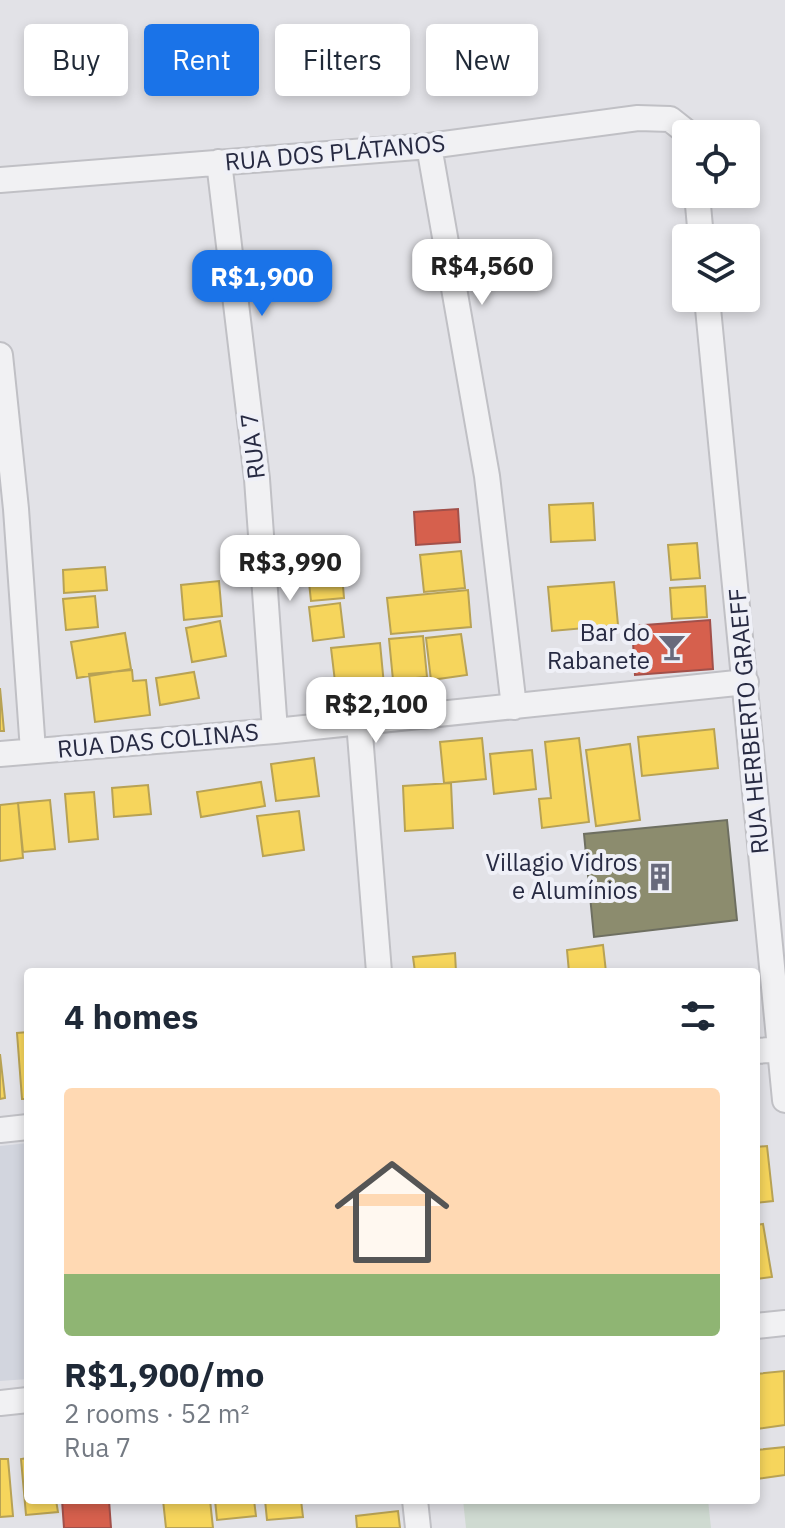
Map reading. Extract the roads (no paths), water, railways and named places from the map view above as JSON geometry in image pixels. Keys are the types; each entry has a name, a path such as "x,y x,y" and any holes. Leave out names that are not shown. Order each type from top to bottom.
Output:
{"street":[{"name":"RUA DOS PLÁTANOS","path":"0,180 429,146 638,118 672,125"},
{"path":"429,146 487,476 514,707"},
{"name":"RUA 7","path":"219,162 257,479 275,731"},
{"name":"RUA HERBERTO GRAEFF","path":"709,312 746,682 774,1050 785,1100"},
{"path":"0,355 16,509 33,751"},
{"name":"RUA DAS COLINAS","path":"0,754 275,731 746,682"},
{"path":"359,722 379,968"},
{"path":"0,1130 24,1127"},
{"path":"760,1326 785,1323"},
{"path":"0,1403 24,1400"},
{"path":"415,1504 418,1528"}],"place":[{"name":"Bar do Rabanete","path":"672,647"},
{"name":"Villagio Vidros e Alumínios","path":"660,877"}]}
